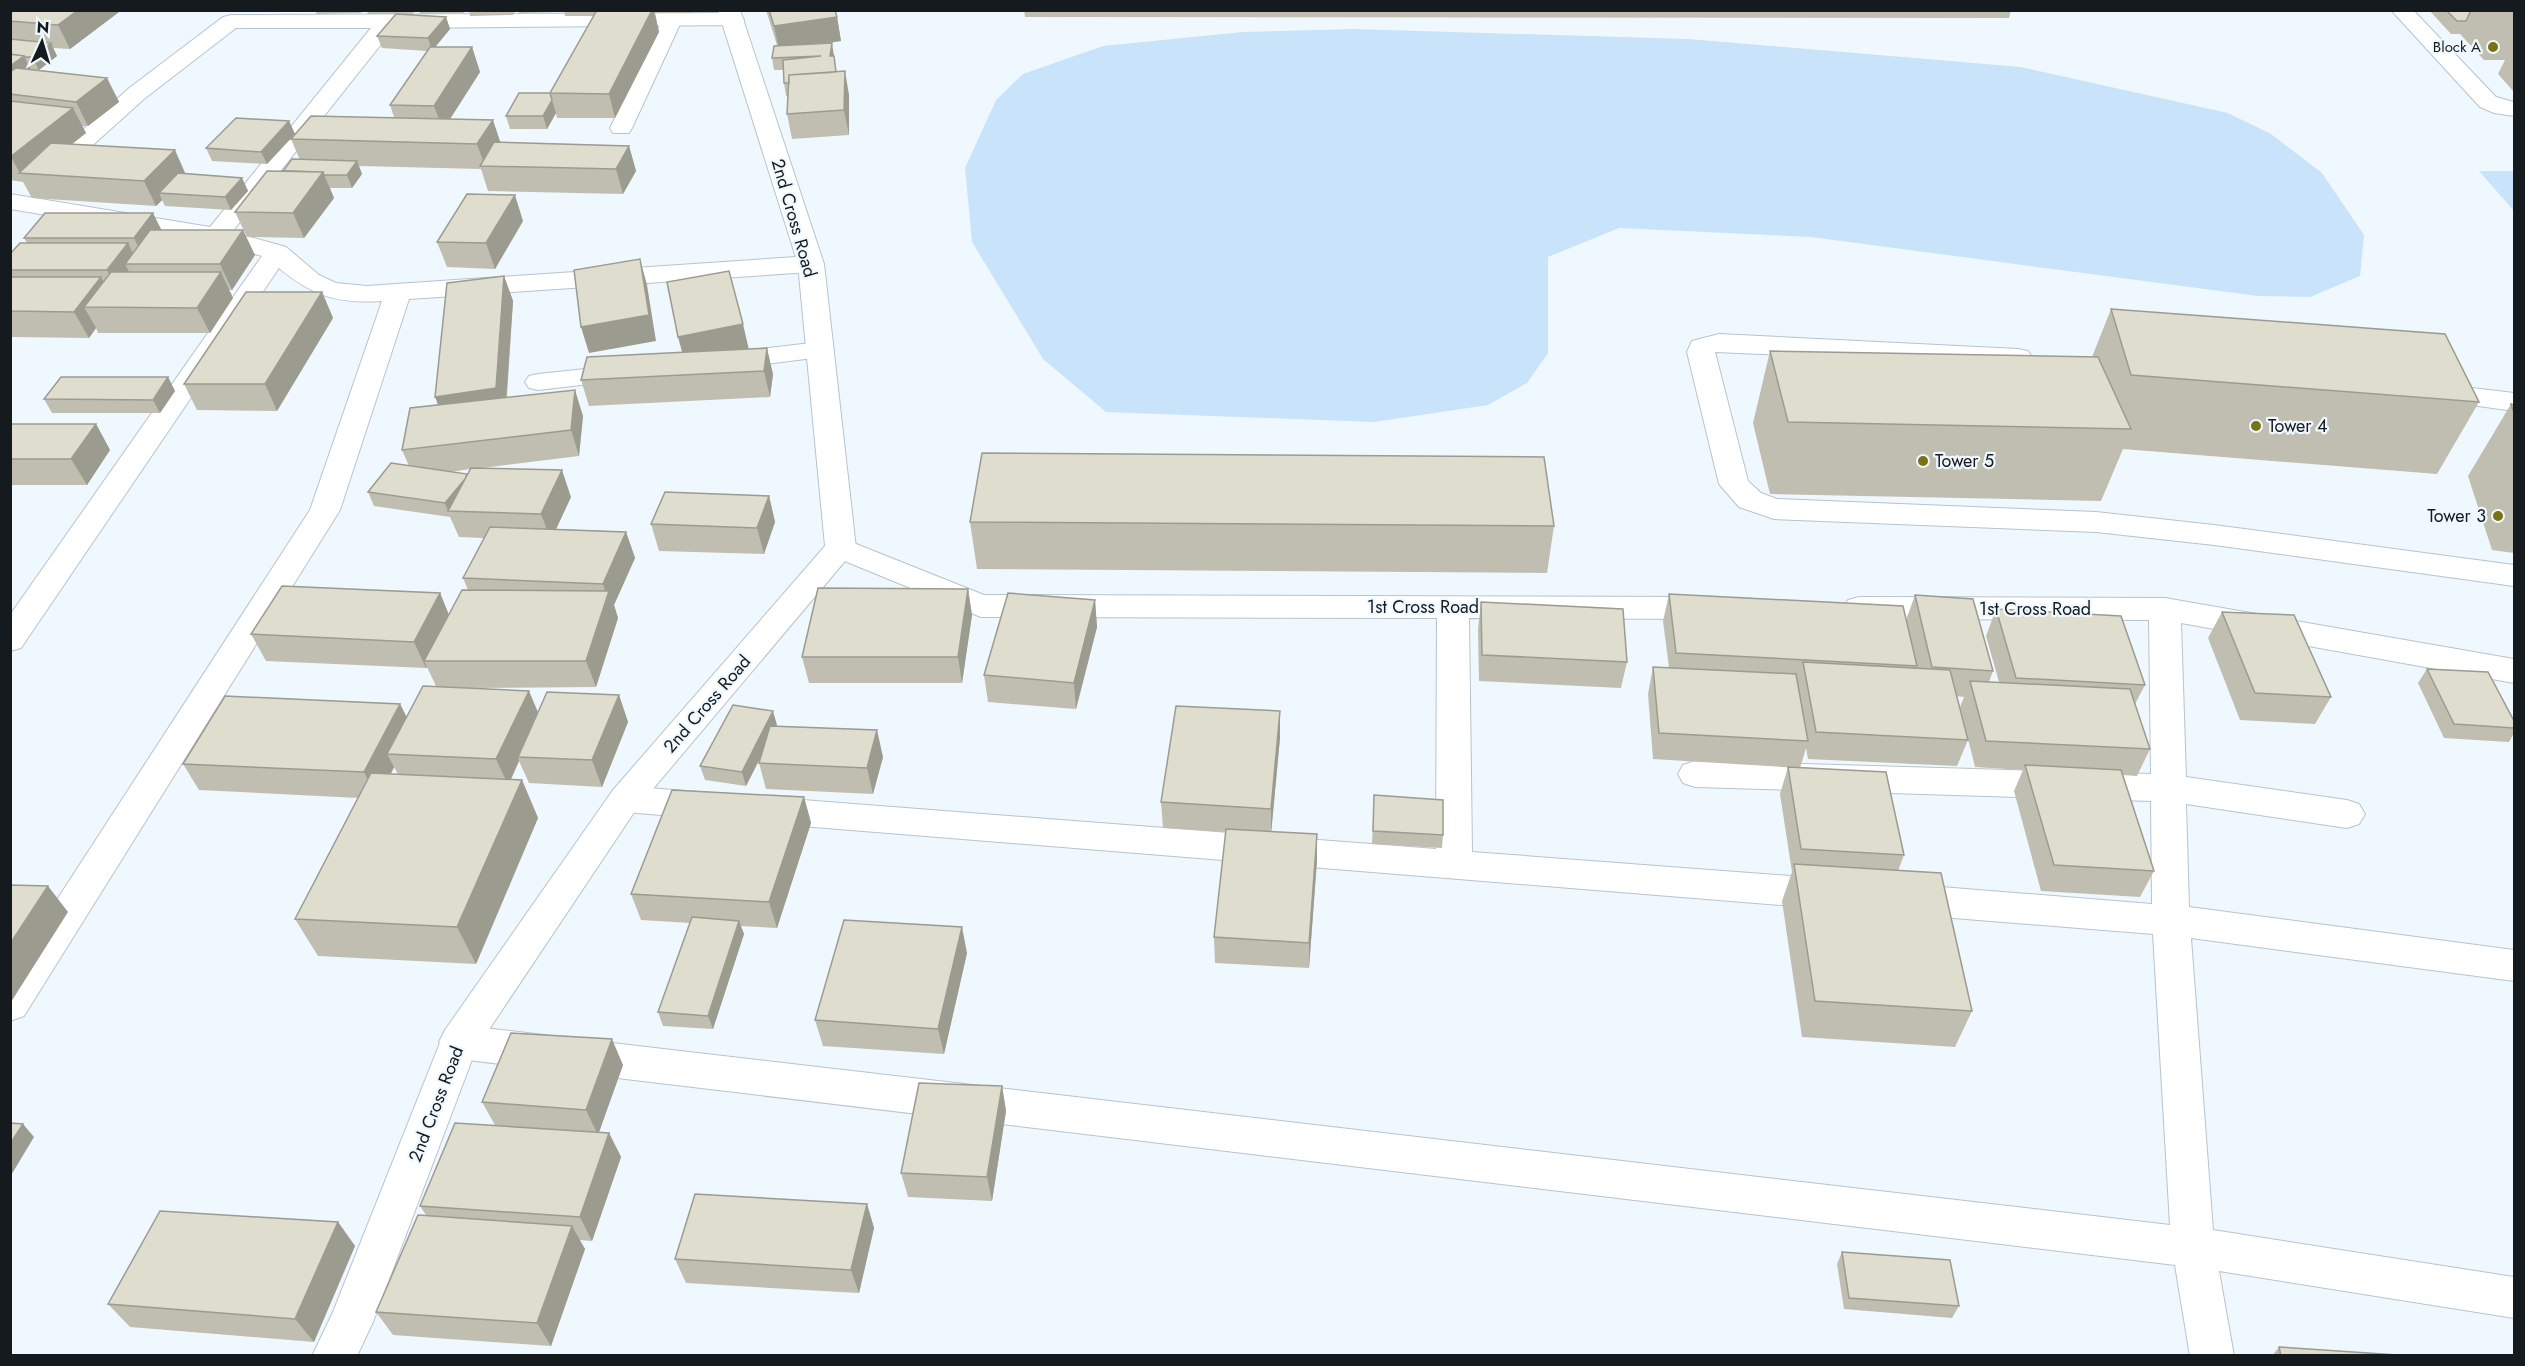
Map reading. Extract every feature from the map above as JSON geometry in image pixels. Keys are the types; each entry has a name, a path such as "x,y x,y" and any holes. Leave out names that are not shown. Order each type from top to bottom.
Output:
{"street":[{"path":"2401,10 2488,102 2502,108 2514,109"},
{"path":"12,202 136,94 231,16 388,21 672,20 731,15"},
{"name":"2nd Cross Road","path":"334,1356 351,1322 459,1042 625,799 841,548 811,264 731,15"},
{"path":"216,236 388,21"},
{"path":"298,133 322,133"},
{"path":"12,202 216,236 278,252 310,281 331,290 367,294 811,264"},
{"path":"45,236 65,210"},
{"path":"10,640 278,252"},
{"path":"10,1005 324,510 398,292"},
{"path":"2049,359 1719,342 1702,347 1701,352 1734,484 1750,500 1774,509 2096,522 2214,535 2514,576"},
{"path":"2399,389 2514,402"},
{"name":"1st Cross Road","path":"841,548 981,606 1738,608"},
{"path":"1453,607 1454,864"},
{"name":"1st Cross Road","path":"1833,608 2165,609 2514,671"},
{"path":"2165,609 2171,920 2193,1247 2212,1356"},
{"path":"1695,774 2168,788 2348,814"},
{"path":"625,799 2171,920 2514,965"},
{"path":"459,1042 2193,1247 2514,1298"}],"lane":[{"path":"621,128 672,20"},
{"path":"703,363 820,350"},
{"path":"538,382 644,370"}],"shaded area":[{"path":"1354,29 1688,39 2021,67 2228,113 2271,134 2322,173 2364,235 2360,276 2310,297 2258,296 1811,237 1619,228 1548,257 1548,353 1527,383 1488,405 1374,422 1106,412 1043,359 972,242 965,168 996,100 1023,74 1103,46 1243,32"},
{"path":"2479,171 2514,171 2514,211"}],"building":[{"path":"15,10 78,10 58,25 10,21 10,13"},
{"path":"597,10 652,10 609,94 550,93"},
{"path":"769,10 835,10 837,17 774,26"},
{"path":"2446,10 2471,10 2466,21 2457,21"},
{"path":"396,14 446,17 428,38 377,36"},
{"path":"10,39 51,43 32,57 24,57 10,54"},
{"path":"832,43 830,56 834,56 836,72 789,75 789,83 784,83 783,60 821,56 772,58 774,46"},
{"path":"430,47 472,47 434,106 390,105"},
{"path":"10,54 24,56 10,66"},
{"path":"16,68 107,78 76,102 10,94 10,72"},
{"path":"845,71 844,110 787,114 789,75"},
{"path":"519,93 550,93 552,100 543,116 506,116"},
{"path":"10,101 73,108 10,157"},
{"path":"311,116 493,120 477,144 291,139"},
{"path":"236,118 289,121 261,152 206,148"},
{"path":"494,142 629,146 616,169 480,166"},
{"path":"51,143 175,150 144,181 19,173"},
{"path":"292,159 357,161 347,175 324,175 323,172 283,171"},
{"path":"267,171 323,172 293,213 235,212"},
{"path":"178,173 242,178 225,197 159,193"},
{"path":"467,194 515,195 486,243 437,242"},
{"path":"45,213 153,213 134,238 24,238"},
{"path":"150,230 243,230 220,264 125,264"},
{"path":"20,243 128,243 107,270 10,270 10,254"},
{"path":"640,259 649,315 581,327 574,270"},
{"path":"729,271 743,324 678,337 667,282"},
{"path":"111,272 221,272 197,308 84,307"},
{"path":"504,276 496,388 435,397 447,283"},
{"path":"10,277 101,277 74,312 10,311"},
{"path":"246,292 322,292 265,384 184,384"},
{"path":"2111,309 2445,334 2479,402 2131,375"},
{"path":"767,348 764,371 581,380 587,357"},
{"path":"1770,351 2098,357 2131,429 1788,422"},
{"path":"61,377 168,377 153,400 44,399"},
{"path":"575,390 571,430 402,450 410,408"},
{"path":"10,424 96,424 71,459 10,459"},
{"path":"982,453 1544,457 1554,526 970,522"},
{"path":"391,463 467,474 445,503 368,492"},
{"path":"471,468 562,470 541,514 448,511"},
{"path":"665,492 769,496 757,528 651,524"},
{"path":"490,527 626,532 603,584 463,578"},
{"path":"282,586 440,593 414,642 251,634"},
{"path":"818,588 968,589 958,657 802,657"},
{"path":"462,590 609,591 586,661 424,661"},
{"path":"1008,593 1095,600 1074,683 984,675"},
{"path":"1669,594 1903,606 1917,666 1676,653"},
{"path":"1915,595 1973,599 1993,671 1932,667"},
{"path":"1481,602 1623,609 1627,662 1482,655"},
{"path":"1996,609 2121,616 2145,685 2016,678"},
{"path":"2222,612 2294,615 2331,697 2255,693"},
{"path":"1803,662 1950,670 1968,740 1816,732"},
{"path":"1653,667 1796,674 1808,741 1659,733"},
{"path":"2427,669 2488,672 2514,721 2514,728 2454,724"},
{"path":"1970,681 2130,689 2150,749 1986,741"},
{"path":"423,686 529,691 496,759 387,754"},
{"path":"547,692 619,695 592,760 518,757"},
{"path":"225,696 400,704 364,772 183,764"},
{"path":"733,705 773,711 742,772 700,766"},
{"path":"1176,706 1280,711 1271,809 1161,802"},
{"path":"770,726 877,730 867,768 759,763"},
{"path":"2025,765 2121,770 2154,871 2054,865"},
{"path":"1788,767 1886,772 1904,855 1801,849"},
{"path":"371,773 522,780 457,927 295,919"},
{"path":"672,790 804,797 769,902 631,894"},
{"path":"1374,795 1443,800 1443,835 1373,831"},
{"path":"1226,829 1317,834 1309,943 1214,937"},
{"path":"1794,864 1941,873 1972,1011 1815,1001"},
{"path":"10,885 48,886 10,944"},
{"path":"692,917 739,921 708,1016 658,1012"},
{"path":"844,920 962,927 938,1029 815,1020"},
{"path":"511,1033 612,1039 586,1110 482,1102"},
{"path":"919,1083 1002,1086 987,1177 901,1173"},
{"path":"10,1123 23,1124 10,1144"},
{"path":"455,1123 609,1133 580,1217 420,1206"},
{"path":"695,1194 867,1204 851,1270 675,1259"},
{"path":"160,1211 338,1222 295,1319 108,1304"},
{"path":"418,1215 572,1226 537,1323 376,1312"},
{"path":"1842,1252 1950,1260 1959,1306 1849,1298"},
{"path":"2279,1347 2413,1356 2281,1356"}],"place":[{"name":"Block A","path":"2493,47"},
{"name":"Tower 4","path":"2256,426"},
{"name":"Tower 5","path":"1923,461"},
{"name":"Tower 3","path":"2498,516"}]}
